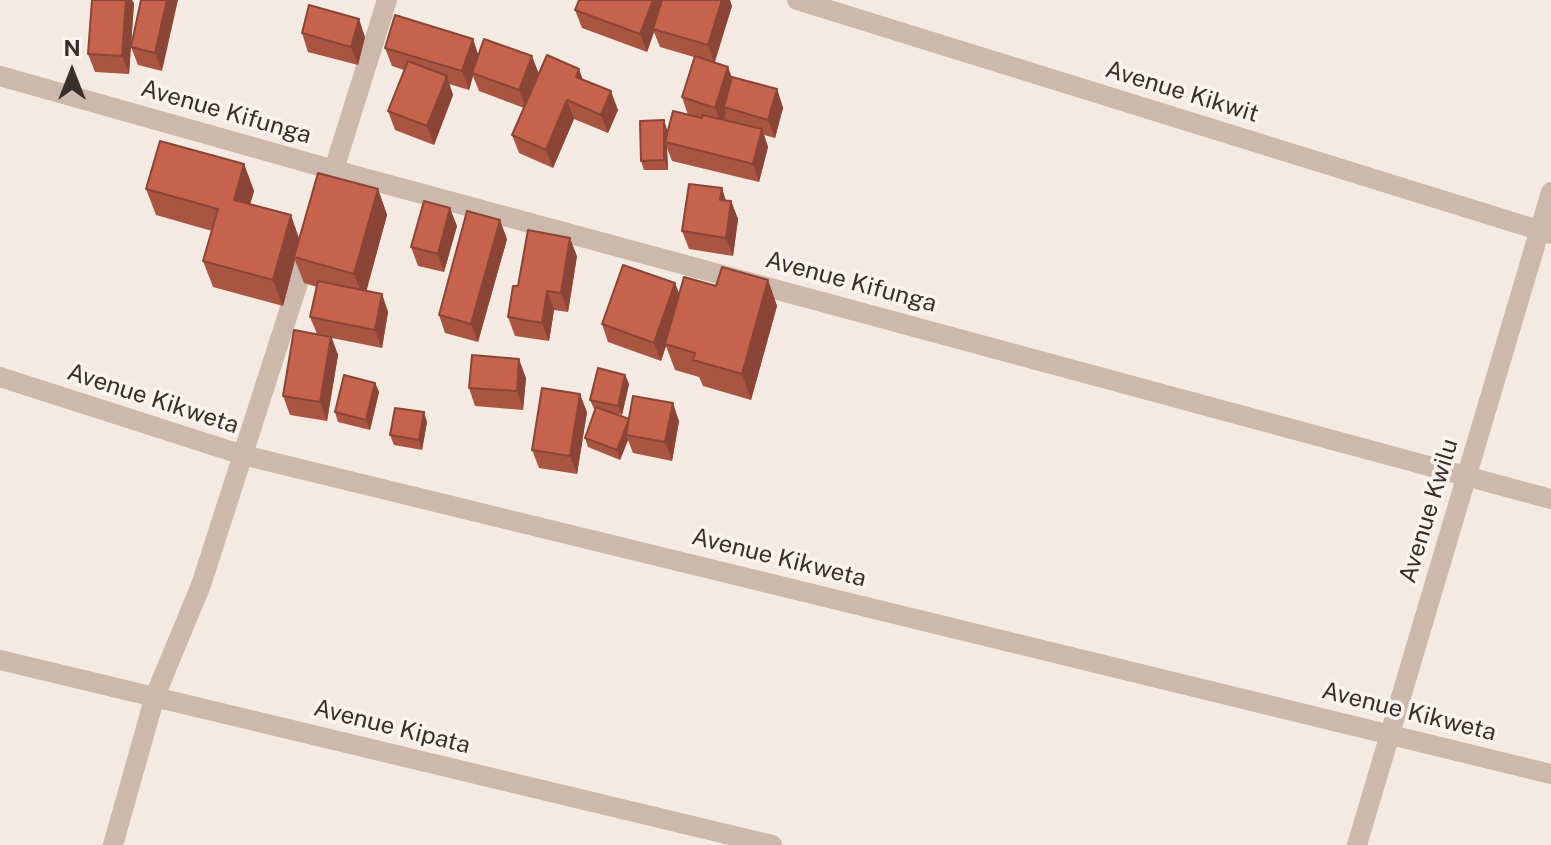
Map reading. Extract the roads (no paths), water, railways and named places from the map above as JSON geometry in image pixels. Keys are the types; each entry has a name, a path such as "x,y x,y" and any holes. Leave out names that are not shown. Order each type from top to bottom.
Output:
{"street":[{"path":"325,200 387,0"},
{"name":"Avenue Kikwit","path":"797,0 1545,232"},
{"name":"Avenue Kifunga","path":"0,76 334,170 1551,499"},
{"name":"Avenue Kwilu","path":"1357,845 1467,475 1545,232 1551,192"},
{"path":"113,845 155,696 201,585 315,230"},
{"name":"Avenue Kikweta","path":"0,377 243,455 1551,774"},
{"name":"Avenue Kipata","path":"0,660 772,845"}]}
